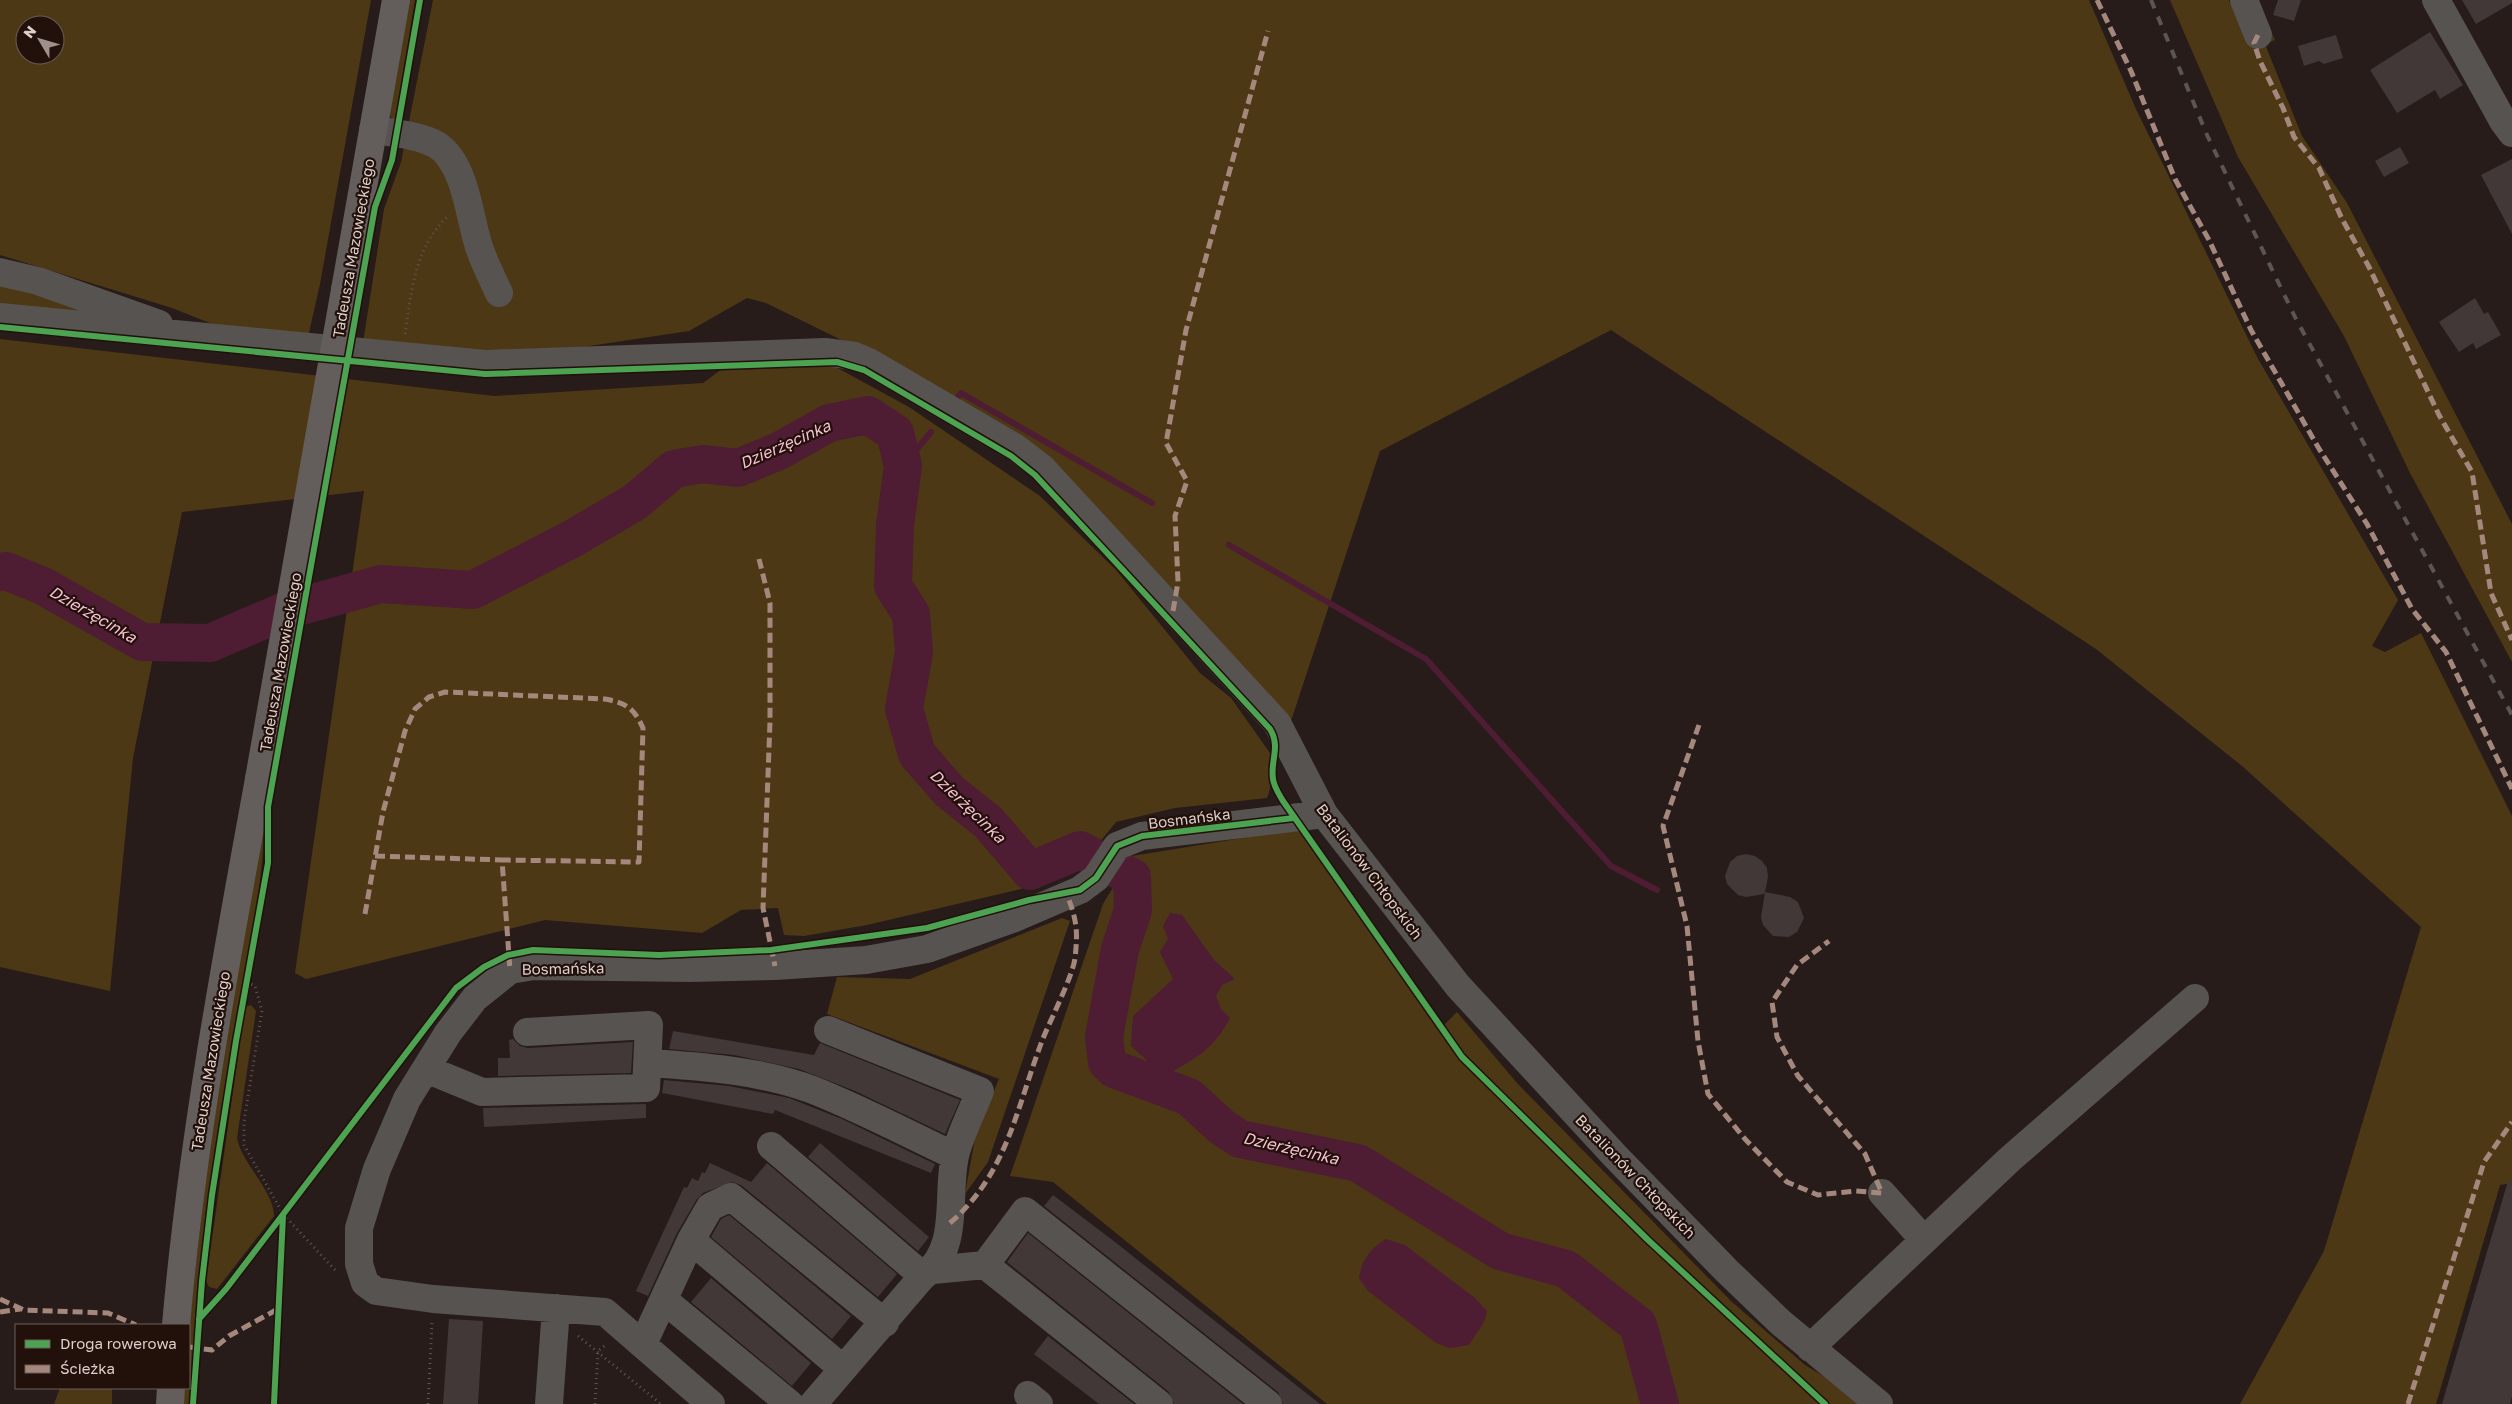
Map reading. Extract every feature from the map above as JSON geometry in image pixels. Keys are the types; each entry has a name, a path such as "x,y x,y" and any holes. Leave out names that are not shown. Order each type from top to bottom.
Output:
{"main road":[{"name":"Tadeusza Mazowieckiego","path":"176,1324 186,1225 205,1084 396,0"},
{"path":"170,1404 171,1389"}],"street":[{"path":"2244,0 2258,35"},
{"path":"2436,0 2503,121 2512,133"},
{"path":"373,130 424,140 438,146 453,163 469,205 479,246 499,293"},
{"name":"Batalionów Chłopskich","path":"0,272 38,281 130,312 161,324 177,334 402,357 506,365 825,352 855,356 1016,448 1042,468 1278,723 1324,814 1458,986 1615,1156 1740,1284 1810,1348 1879,1404"},
{"path":"0,317 177,334"},
{"name":"Bosmańska","path":"711,1404 605,1312 433,1299 376,1291 365,1283 359,1264 359,1228 377,1169 408,1099 448,1033 475,998 510,970 534,966 690,968 866,960 927,950 1015,918 1080,890 1096,878 1117,846 1142,836 1324,814"},
{"path":"1810,1348 2010,1159 2195,998"},
{"path":"426,1069 482,1092 646,1088 649,1026 527,1032"},
{"path":"813,1404 928,1273 943,1248 950,1223 955,1156 980,1091 828,1030"},
{"path":"647,1063 701,1066 776,1080 812,1090 955,1156"},
{"path":"771,1146 928,1273 985,1265 1025,1211 1268,1404"},
{"path":"1882,1193 1924,1240"},
{"path":"634,1336 664,1300 691,1240 710,1207 731,1197 885,1323"},
{"path":"691,1240 843,1369"},
{"path":"985,1265 1159,1404"},
{"path":"664,1300 790,1404"},
{"path":"549,1404 556,1308"}],"path":[{"path":"402,357 420,256 434,229 448,215 469,205"},
{"path":"245,992 247,982 255,986 262,1011 243,1136 248,1154 283,1214 338,1274"},
{"path":"277,1222 289,1206"},
{"path":"428,1404 433,1299"},
{"path":"595,1404 598,1351 634,1336"}],"shaded area":[{"path":"0,0 371,0 320,284 308,337 230,331 172,308 0,255"},
{"path":"407,0 415,0 395,125 388,112"},
{"path":"433,0 2089,0 2136,109 2257,357 2398,600 2372,646 2385,652 2421,633 2512,816 2512,1183 2500,1185 2436,1404 2240,1404 2324,1251 2421,927 2242,766 2096,649 1611,330 1380,451 1290,724 1163,582 917,377 766,303 747,298 689,331 489,361 362,349 384,209 401,162"},
{"path":"2170,0 2229,0 2235,13 2259,5 2275,40 2265,44 2302,136 2347,203 2512,524 2512,662 2410,473 2344,336 2238,157"},
{"path":"0,284 146,325 0,309"},
{"path":"0,339 494,396 703,383 722,369 832,365 909,407 1040,496 1116,570 1200,673 1231,698 1272,756 1269,793 1267,798 1175,808 1116,822 1082,864 1021,889 867,925 804,936 784,935 778,908 741,910 702,933 545,920 306,979 295,973 364,491 182,512 133,758 110,991 0,967"},
{"path":"264,825 260,880 232,1043 206,1223 196,1313 190,1404 181,1404 183,1389 190,1389 189,1324 216,1086"},
{"path":"1299,829 1459,1059 1645,1241 1820,1404 1327,1404 1053,1182 1010,1176 1103,904 1132,856"},
{"path":"1170,913 1182,915 1214,960 1235,979 1222,985 1216,996 1221,1009 1230,1018 1224,1029 1202,1053 1164,1076 1131,1046 1133,1016 1173,979 1160,952 1168,939 1163,926"},
{"path":"1062,918 1070,921 988,1162 965,1194 975,1138 999,1079 827,1014 837,977 910,979"},
{"path":"251,1005 256,1011 237,1138 245,1158 269,1197 274,1216 217,1289 209,1287 206,1281 245,1007"},
{"path":"1457,1012 1517,1083 1731,1301 1805,1365 1825,1377 1858,1404 1829,1404 1649,1237 1464,1054 1443,1026"},
{"path":"1386,1239 1405,1245 1475,1298 1487,1311 1484,1322 1469,1345 1450,1348 1436,1343 1368,1291 1359,1278 1362,1265 1371,1251"},
{"path":"60,1389 112,1389 112,1404 54,1404"}],"building":[{"path":"2278,0 2301,0 2294,21 2273,15"},
{"path":"2462,0 2512,0 2512,3 2476,24"},
{"path":"2430,32 2463,85 2440,99 2435,90 2397,113 2370,70"},
{"path":"2336,35 2343,58 2324,64 2319,61 2304,66 2298,46"},
{"path":"2400,147 2409,163 2384,177 2375,161"},
{"path":"2512,159 2512,234 2481,175"},
{"path":"2475,298 2484,314 2488,312 2501,335 2476,349 2473,343 2459,352 2439,322"},
{"path":"1746,854 1755,856 1767,868 1768,877 1764,894 1746,897 1738,895 1727,884 1725,876 1730,862 1737,856"},
{"path":"1765,892 1790,897 1798,902 1804,918 1797,932 1789,937 1773,936 1763,925 1761,917"},
{"path":"673,1031 814,1055 820,1043 960,1100 945,1134 855,1091 799,1069 734,1055 669,1049"},
{"path":"513,1039 520,1046 528,1048 633,1042 631,1073 498,1076 498,1058 510,1058 509,1040"},
{"path":"664,1080 729,1086 789,1098 842,1119 935,1164 931,1173 775,1110 773,1114 662,1093"},
{"path":"646,1104 646,1118 484,1127 483,1108"},
{"path":"820,1143 929,1237 918,1251 808,1157"},
{"path":"710,1163 751,1182 767,1163 897,1274 878,1297 741,1185 732,1182 703,1193 697,1199 677,1233 648,1296 636,1291 684,1187 687,1188 692,1178 698,1181 702,1172 705,1173"},
{"path":"2508,1181 2512,1182 2512,1396 2510,1404 2442,1404"},
{"path":"1053,1195 1320,1404 1283,1404 1278,1392 1044,1206"},
{"path":"729,1215 851,1316 832,1339 711,1237 721,1219"},
{"path":"1028,1233 1243,1404 1174,1404 1169,1392 1007,1262"},
{"path":"711,1278 811,1363 792,1386 691,1302"},
{"path":"449,1319 483,1321 478,1404 443,1404"},
{"path":"1048,1336 1134,1404 1099,1404 1034,1354"}],"waterway":[{"path":"952,405 961,393 1152,503"},
{"name":"Dzierżęcinka","path":"0,572 6,571 43,586 142,642 210,643 287,610 381,584 473,590 570,540 635,502 674,469 703,464 738,468 779,451 829,423 868,415 895,433 903,466 895,525 893,586 911,614 914,652 904,709 917,754 949,791 988,822 1030,871 1080,850 1132,877 1133,910 1120,949 1104,1037 1107,1062 1114,1069 1189,1097 1223,1128 1240,1139 1358,1163 1500,1251 1566,1269 1638,1325 1660,1404"},
{"path":"903,466 931,432"},
{"path":"1229,545 1426,659 1611,866 1657,890"}],"railway":[{"path":"2151,0 2207,135 2296,319 2512,715"}],"marked path":[{"path":"2097,0 2131,71 2175,179 2209,240 2251,330 2318,447 2367,524 2412,609 2446,652 2512,789"},
{"path":"1173,611 1178,582 1175,516 1187,481 1166,443 1186,330 1268,31"},
{"path":"2258,35 2254,43 2260,61 2283,108 2294,137 2319,168 2342,219 2369,267 2439,415 2472,472 2491,593 2512,640"},
{"path":"759,559 770,603 770,722 763,908 775,966"},
{"path":"365,914 383,812 405,731 415,709 429,697 445,692 605,699 619,702 633,711 643,728 639,862 502,860 510,970"},
{"path":"1699,725 1663,826 1687,926 1698,1041 1708,1094 1745,1139 1787,1182 1818,1195 1856,1191 1882,1193 1865,1154 1798,1076 1777,1037 1772,1002 1797,965 1829,941"},
{"path":"375,856 502,860"},
{"path":"950,1223 970,1203 986,1182 999,1159 1018,1112 1044,1036 1070,975 1075,958 1076,933 1075,919 1067,895"},
{"path":"2408,1404 2484,1162 2512,1122"},
{"path":"0,1299 24,1310 108,1313 134,1324"},
{"path":"0,1312 20,1309"},
{"path":"190,1347 212,1350 229,1336 278,1309"}],"cycle path":[{"path":"193,1404 202,1281 212,1195 236,1041 268,863 268,807 375,207 392,160 420,0"},
{"path":"0,327 485,374 837,362 864,370 1011,456 1035,475 1270,729 1275,742 1273,779 1280,796 1462,1057 1647,1239 1825,1404"},
{"path":"199,1319 226,1289 456,988 484,967 508,955 533,950 659,955 771,950 927,928 1029,900 1080,890 1096,878 1117,846 1142,836 1294,818"},
{"path":"274,1404 283,1216"}]}
